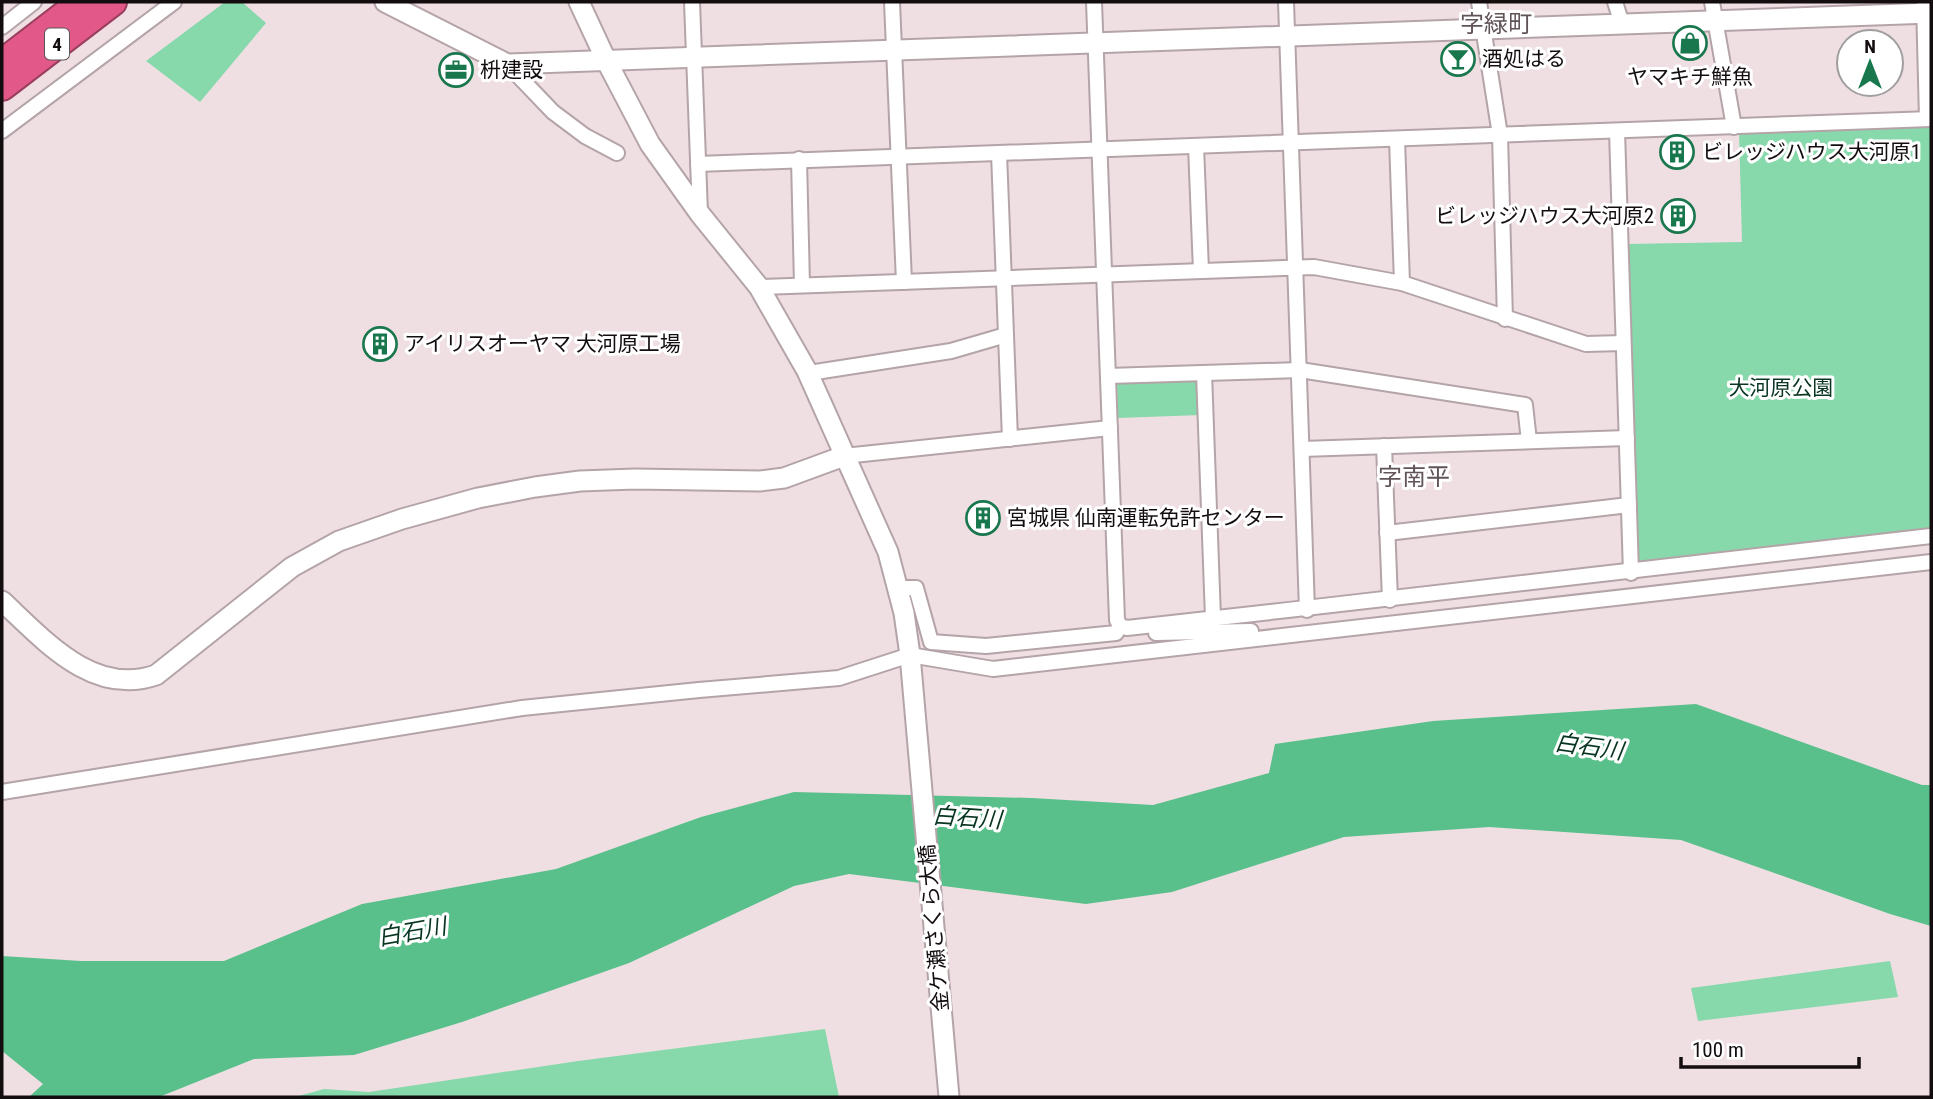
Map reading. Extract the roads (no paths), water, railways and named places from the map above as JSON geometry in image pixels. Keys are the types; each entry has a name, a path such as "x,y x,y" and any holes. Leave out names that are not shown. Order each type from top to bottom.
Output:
{"highway":[{"name":"4","path":"2,63 81,2"},
{"name":"4","path":"2,87 113,2"}],"street":[{"path":"2,27 34,2"},
{"path":"2,131 174,2"},
{"path":"385,2 507,64 553,112 586,136 617,153"},
{"name":"金ケ瀬さくら大橋","path":"579,2 650,144 700,214 759,287 809,373 888,552 898,587 910,655 948,1097"},
{"path":"692,2 700,214"},
{"path":"892,2 904,282"},
{"path":"1094,2 1117,620 1121,626 1127,628 1307,610 1931,536"},
{"path":"1286,2 1307,610"},
{"path":"1479,2 1500,135 1505,319"},
{"path":"1615,2 1622,24"},
{"path":"507,64 1622,24 1713,11 1927,9 1929,119 698,164"},
{"path":"1713,11 1734,127"},
{"path":"1617,131 1632,573"},
{"path":"1397,139 1402,283"},
{"path":"1196,146 1201,271"},
{"path":"999,153 1010,439"},
{"path":"799,159 802,285"},
{"path":"759,287 1314,267 1402,283 1586,344 1623,343"},
{"path":"809,373 951,351 1006,335"},
{"path":"1108,376 1300,370 1525,405 1529,441"},
{"path":"1204,373 1213,618"},
{"path":"2,601 57,651 87,670 107,678 127,682 140,681 156,676 292,567 339,541 402,519 489,496 580,481 760,481 784,478 845,456 1110,428"},
{"path":"1302,449 1627,438"},
{"path":"1384,446 1390,600"},
{"path":"1387,533 1629,505"},
{"path":"2,792 522,708 839,678 910,655 993,669 1931,562"},
{"path":"898,587 916,588 931,642 986,646 1116,633 1121,626"},
{"path":"1147,625 1155,633 1258,631 1285,636"}],"water":[{"name":"白石川","path":"1696,704 1922,785 1931,785 1931,926 1681,840 1489,827 1344,837 1172,892 1086,904 849,874 794,886 629,963 462,1022 354,1055 254,1059 159,1097 29,1097 43,1084 2,1051 2,956 81,961 224,961 362,904 556,869 701,817 794,792 1032,798 1153,805 1269,773 1275,744 1433,721"}],"place":[{"name":"ヤマキチ鮮魚","path":"1690,43"},
{"name":"酒処はる","path":"1458,59"},
{"name":"枡建設","path":"456,70"},
{"name":"ビレッジハウス大河原1","path":"1677,152"},
{"name":"ビレッジハウス大河原2","path":"1678,216"},
{"name":"アイリスオーヤマ 大河原工場","path":"380,344"},
{"name":"宮城県 仙南運転免許センター","path":"983,518"}],"district":[{"name":"字緑町","path":"1496,24"},
{"name":"字南平","path":"1414,477"}],"park label":[{"name":"大河原公園","path":"1781,388"}]}
